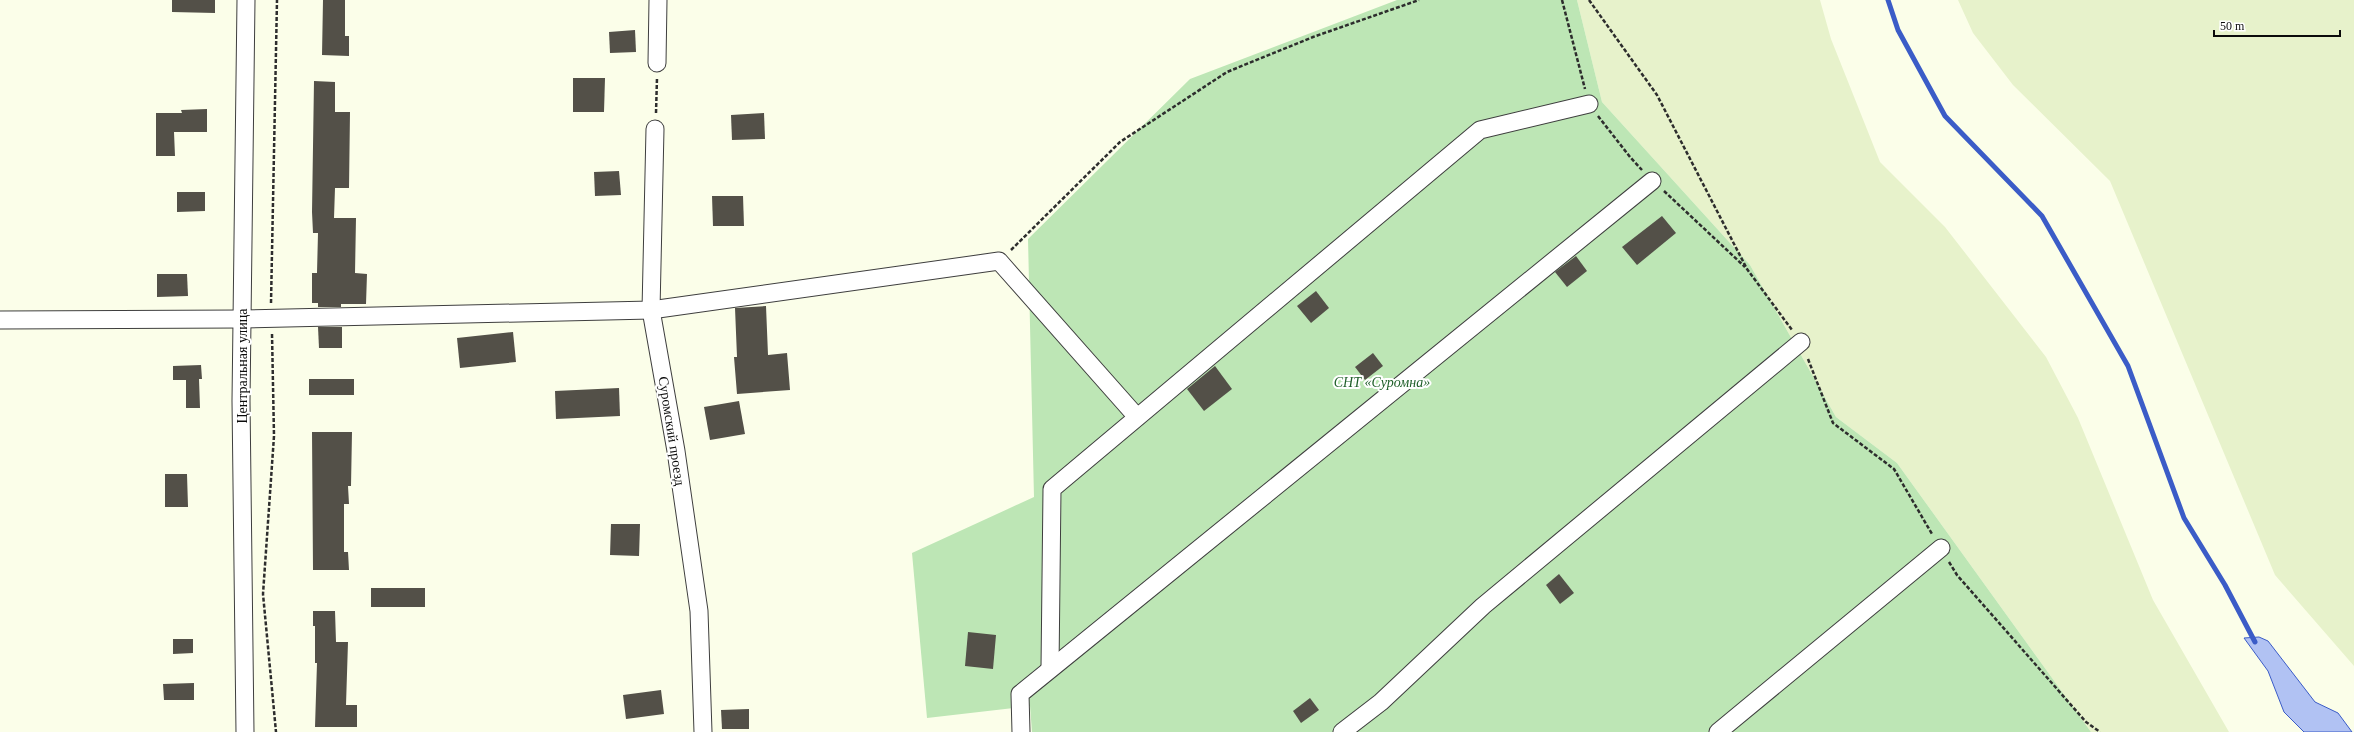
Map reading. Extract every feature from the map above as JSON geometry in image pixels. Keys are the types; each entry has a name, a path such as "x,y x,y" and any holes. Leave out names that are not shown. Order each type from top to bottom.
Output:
{"street":[{"name":"Центральная улица","path":"244,732 242,319 246,0"},
{"path":"657,63 658,0"},
{"path":"1050,669 1052,489 1480,130 1589,104"},
{"name":"Суромский проезд","path":"655,129 651,310 676,452 699,611 703,732"},
{"path":"1022,732 1020,694 1652,181"},
{"path":"0,320 242,319 651,310 999,261 1137,417"},
{"path":"1342,732 1381,702 1483,606 1801,342"},
{"path":"1718,732 1941,548"}],"path":[{"path":"276,732 263,594 274,436 271,318 273,105 277,0"},
{"path":"999,261 1044,219 1120,142 1227,72 1313,37 1419,0"},
{"path":"1562,0 1589,104"},
{"path":"1589,0 1657,96 1747,269 1801,342"},
{"path":"655,129 657,63"}],"green space":[{"name":"СНТ «Суромна»","path":"1397,0 1577,0 1602,102 1750,265 1836,417 1897,463 2091,732 1032,732 1030,706 927,718 912,553 1034,497 1028,239 1190,79"},
{"path":"1577,0 1820,0 1831,39 1880,162 1945,227 2046,357 2078,418 2153,600 2229,732 2091,732 1897,463 1836,417 1750,265 1602,102"},
{"path":"1958,0 2354,0 2354,666 2275,575 2110,181 2013,85 1973,33"}],"water":[{"path":"2259,637 2268,641 2315,702 2338,713 2352,732 2304,732 2284,712 2268,671 2244,638"}],"building":[{"path":"172,0 215,0 215,13 172,12"},
{"path":"323,0 345,0 345,36 349,36 349,56 322,55"},
{"path":"635,30 636,52 610,53 609,32"},
{"path":"573,78 605,78 604,112 573,112"},
{"path":"314,81 335,82 335,112 350,112 349,188 335,188 334,218 356,218 355,273 367,274 366,304 341,304 341,307 318,307 318,303 312,303 312,273 317,273 318,233 313,233 312,212"},
{"path":"207,109 207,132 174,132 175,156 156,156 156,113 182,113 181,110"},
{"path":"764,113 765,139 732,140 731,115"},
{"path":"619,171 621,195 595,196 594,172"},
{"path":"177,192 205,192 205,211 177,212"},
{"path":"712,196 743,196 744,226 713,226"},
{"path":"1662,216 1676,233 1637,265 1622,247"},
{"path":"1576,256 1587,271 1567,287 1555,272"},
{"path":"157,274 187,274 188,296 157,297"},
{"path":"1316,291 1329,308 1311,323 1297,306"},
{"path":"766,306 768,355 787,353 790,390 737,394 734,357 737,357 735,308"},
{"path":"318,327 342,327 342,348 319,348"},
{"path":"513,332 516,362 460,368 457,338"},
{"path":"1373,353 1383,366 1365,380 1355,367"},
{"path":"201,365 202,379 199,379 200,408 186,408 186,380 173,380 173,366"},
{"path":"1215,366 1232,389 1204,411 1187,389"},
{"path":"309,379 354,379 354,395 309,395"},
{"path":"619,388 620,416 556,419 555,391"},
{"path":"739,401 745,434 710,440 704,407"},
{"path":"312,432 352,432 351,486 348,486 349,504 344,504 344,552 348,552 349,570 313,570"},
{"path":"165,474 187,474 188,507 165,507"},
{"path":"611,524 640,524 639,556 610,555"},
{"path":"1559,574 1574,593 1560,604 1546,585"},
{"path":"371,588 425,588 425,607 371,607"},
{"path":"313,611 335,611 336,642 348,642 346,705 357,705 357,727 315,727 317,663 315,663 315,626 313,626"},
{"path":"968,632 996,635 993,669 965,666"},
{"path":"173,639 193,639 193,653 173,654"},
{"path":"194,683 194,700 164,700 163,684"},
{"path":"661,690 664,714 626,719 623,695"},
{"path":"1310,698 1319,710 1301,723 1293,711"},
{"path":"749,709 749,729 722,729 721,710"}],"waterway":[{"path":"1888,0 1898,30 1945,116 2042,216 2128,366 2184,518 2225,585 2255,642"}]}
